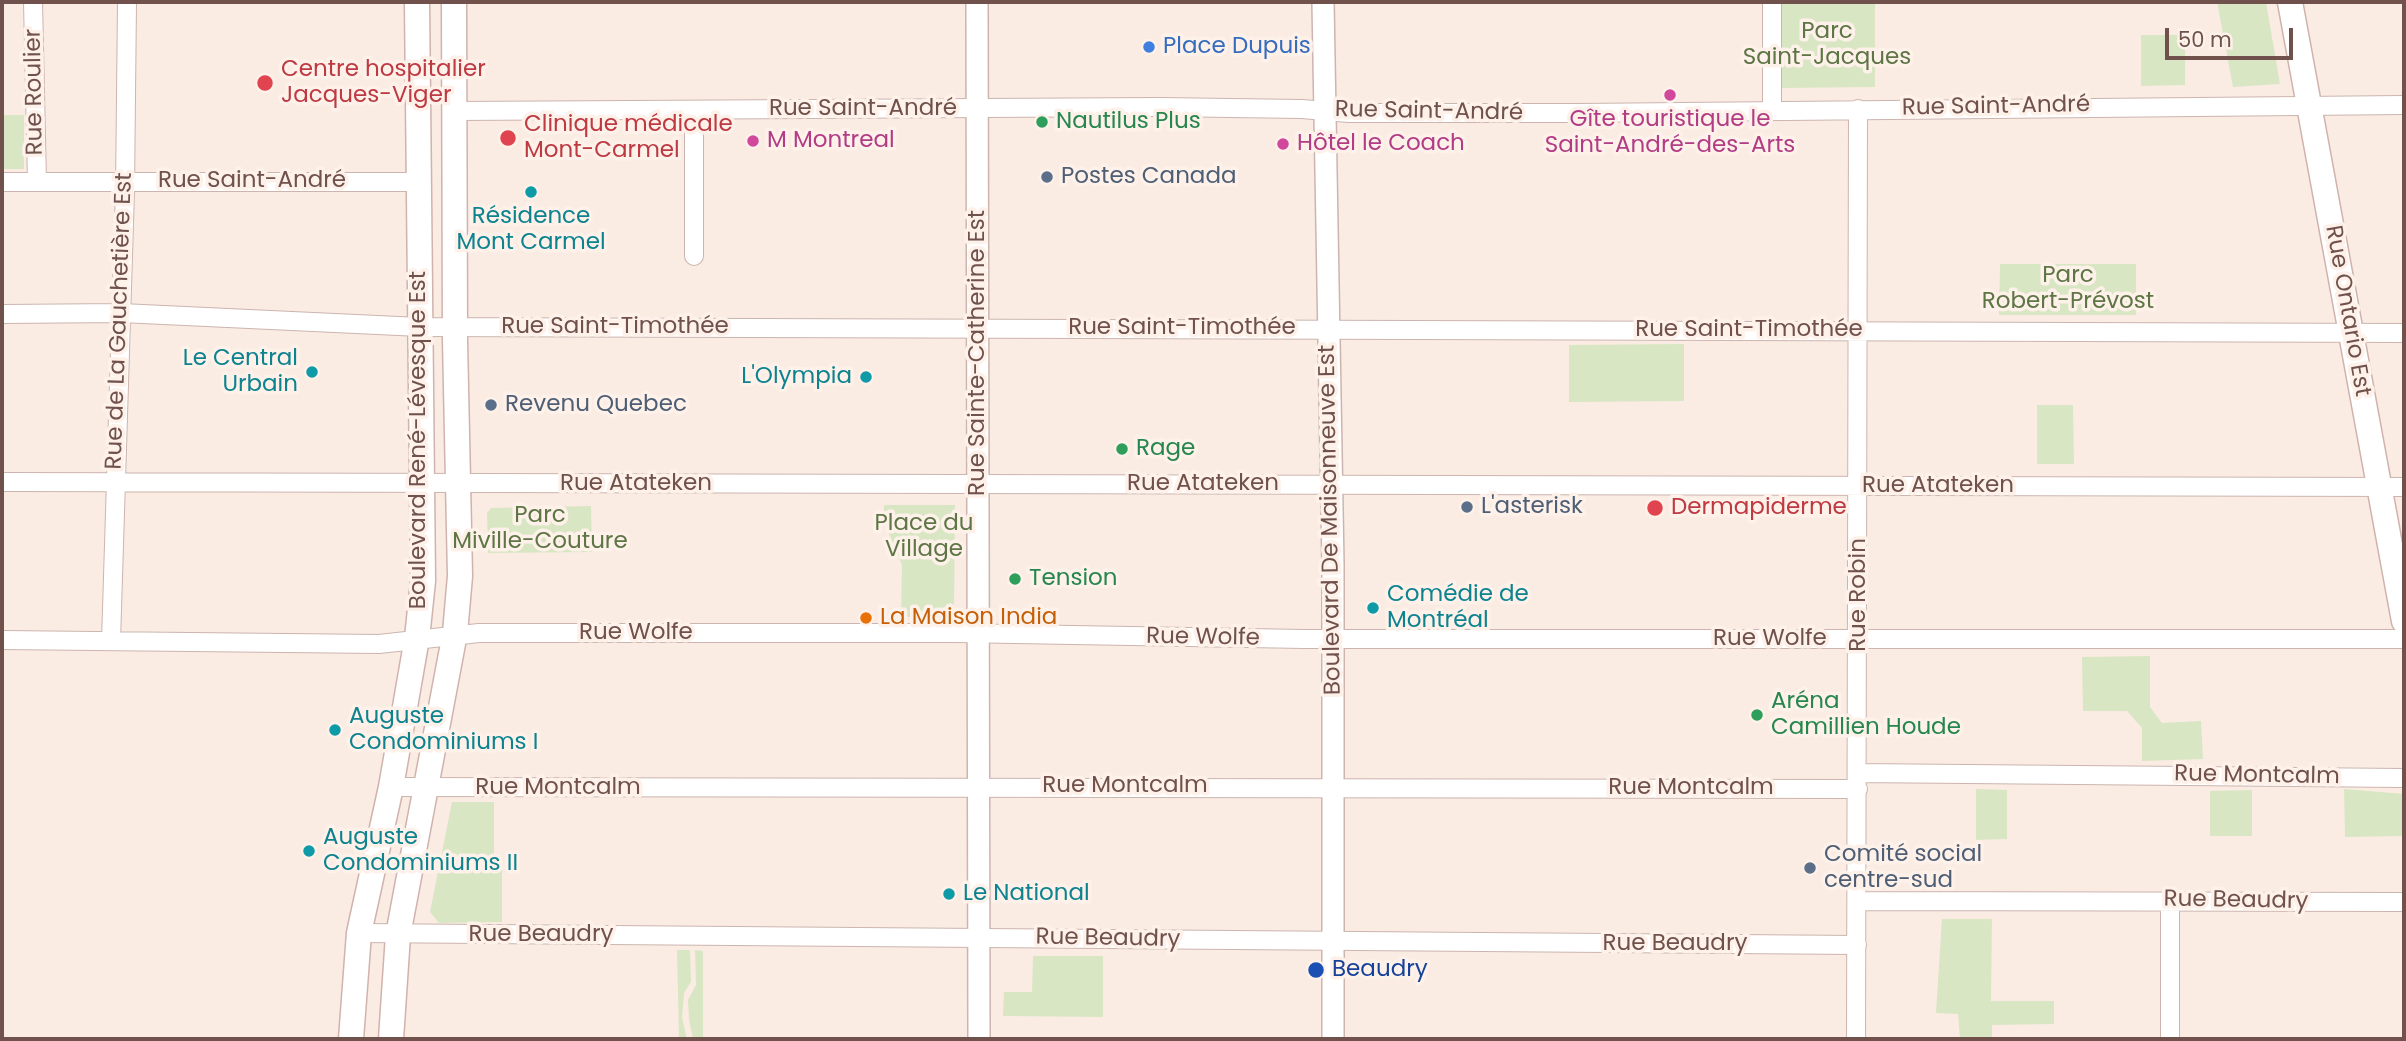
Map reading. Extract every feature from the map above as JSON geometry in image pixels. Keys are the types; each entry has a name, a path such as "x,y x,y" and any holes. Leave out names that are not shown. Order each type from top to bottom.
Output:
{"main road":[{"name":"Boulevard René-Lévesque Est","path":"351,1039 359,933 391,786 418,638 423,582 417,2"},
{"name":"Boulevard René-Lévesque Est","path":"391,1039 398,935 456,634 460,573 455,327 454,2"},
{"name":"Rue Ontario Est","path":"2290,2 2404,621"}],"street":[{"name":"Rue Roulier","path":"33,2 37,182"},
{"name":"Rue de La Gauchetière Est","path":"111,641 125,181 127,2"},
{"name":"Rue Sainte-Catherine Est","path":"977,2 979,1039"},
{"name":"Boulevard De Maisonneuve Est","path":"1323,2 1333,638 1333,1039"},
{"path":"1772,2 1772,111"},
{"name":"Rue Saint-André","path":"455,111 1172,107 1326,111 1772,111 2404,105"},
{"name":"Rue Robin","path":"1856,1039 1859,640 1858,109"},
{"path":"694,110 694,256"},
{"name":"Rue Saint-André","path":"2,182 418,182"},
{"name":"Rue Saint-Timothée","path":"2,314 121,313 420,327 2404,333"},
{"name":"Rue Atateken","path":"2,482 2404,487"},
{"name":"Rue Wolfe","path":"2,640 379,644 456,634 978,634 1859,640 2404,639"},
{"name":"Rue Montcalm","path":"391,786 1334,787 2404,778"},
{"path":"2170,1039 2171,900"},
{"name":"Rue Beaudry","path":"1857,901 2404,902"},
{"name":"Rue Beaudry","path":"359,933 1857,945"}],"green space":[{"name":"Parc Saint-Jacques","path":"1778,2 1875,2 1875,87 1778,88"},
{"path":"2217,2 2266,2 2280,84 2233,87"},
{"path":"2141,35 2185,35 2185,85 2141,86"},
{"path":"2,115 24,115 24,169 2,169"},
{"name":"Parc Robert-Prévost","path":"2000,264 2136,264 2136,315 1999,315"},
{"path":"1684,344 1684,401 1569,402 1569,345"},
{"path":"2037,405 2073,405 2074,464 2037,464"},
{"name":"Place du Village","path":"884,505 955,505 954,612 950,617 901,617 902,565 884,522"},
{"name":"Parc Miville-Couture","path":"591,506 592,552 488,553 487,513 491,508"},
{"path":"2150,656 2150,707 2162,723 2201,721 2203,759 2142,761 2142,728 2127,711 2083,711 2082,657"},
{"path":"1976,789 2007,790 2007,839 1976,840"},
{"path":"2344,789 2404,794 2404,836 2345,837"},
{"path":"2252,790 2252,836 2210,836 2210,791"},
{"path":"452,802 494,802 494,856 502,857 502,922 439,923 430,912"},
{"path":"1942,919 1992,919 1991,1001 2054,1001 2054,1024 1992,1025 1992,1039 1960,1039 1958,1014 1936,1013"},
{"path":"677,950 690,950 691,982 684,993 682,1018 687,1039 679,1039"},
{"path":"695,950 703,951 703,1039 693,1039 689,1019 688,1000 696,985"},
{"path":"1033,956 1103,956 1103,1017 1003,1016 1004,992 1032,992"}],"place":[{"name":"Place Dupuis","path":"1149,47"},
{"name":"Centre hospitalier Jacques-Viger","path":"265,83"},
{"name":"Gîte touristique le Saint-André-des-Arts","path":"1670,95"},
{"name":"Nautilus Plus","path":"1042,122"},
{"name":"Clinique médicale Mont-Carmel","path":"508,138"},
{"name":"M Montreal","path":"753,141"},
{"name":"Hôtel le Coach","path":"1283,144"},
{"name":"Postes Canada","path":"1047,177"},
{"name":"Résidence Mont Carmel","path":"531,192"},
{"name":"Le Central Urbain","path":"312,372"},
{"name":"L'Olympia","path":"866,377"},
{"name":"Revenu Quebec","path":"491,405"},
{"name":"Rage","path":"1122,449"},
{"name":"L'asterisk","path":"1467,507"},
{"name":"Dermapiderme","path":"1655,508"},
{"name":"Tension","path":"1015,579"},
{"name":"Comédie de Montréal","path":"1373,608"},
{"name":"La Maison India","path":"866,618"},
{"name":"Aréna Camillien Houde","path":"1757,715"},
{"name":"Auguste Condominiums I","path":"335,730"},
{"name":"Auguste Condominiums II","path":"309,851"},
{"name":"Comité social centre-sud","path":"1810,868"},
{"name":"Le National","path":"949,894"},
{"name":"Beaudry","path":"1316,970"}]}
